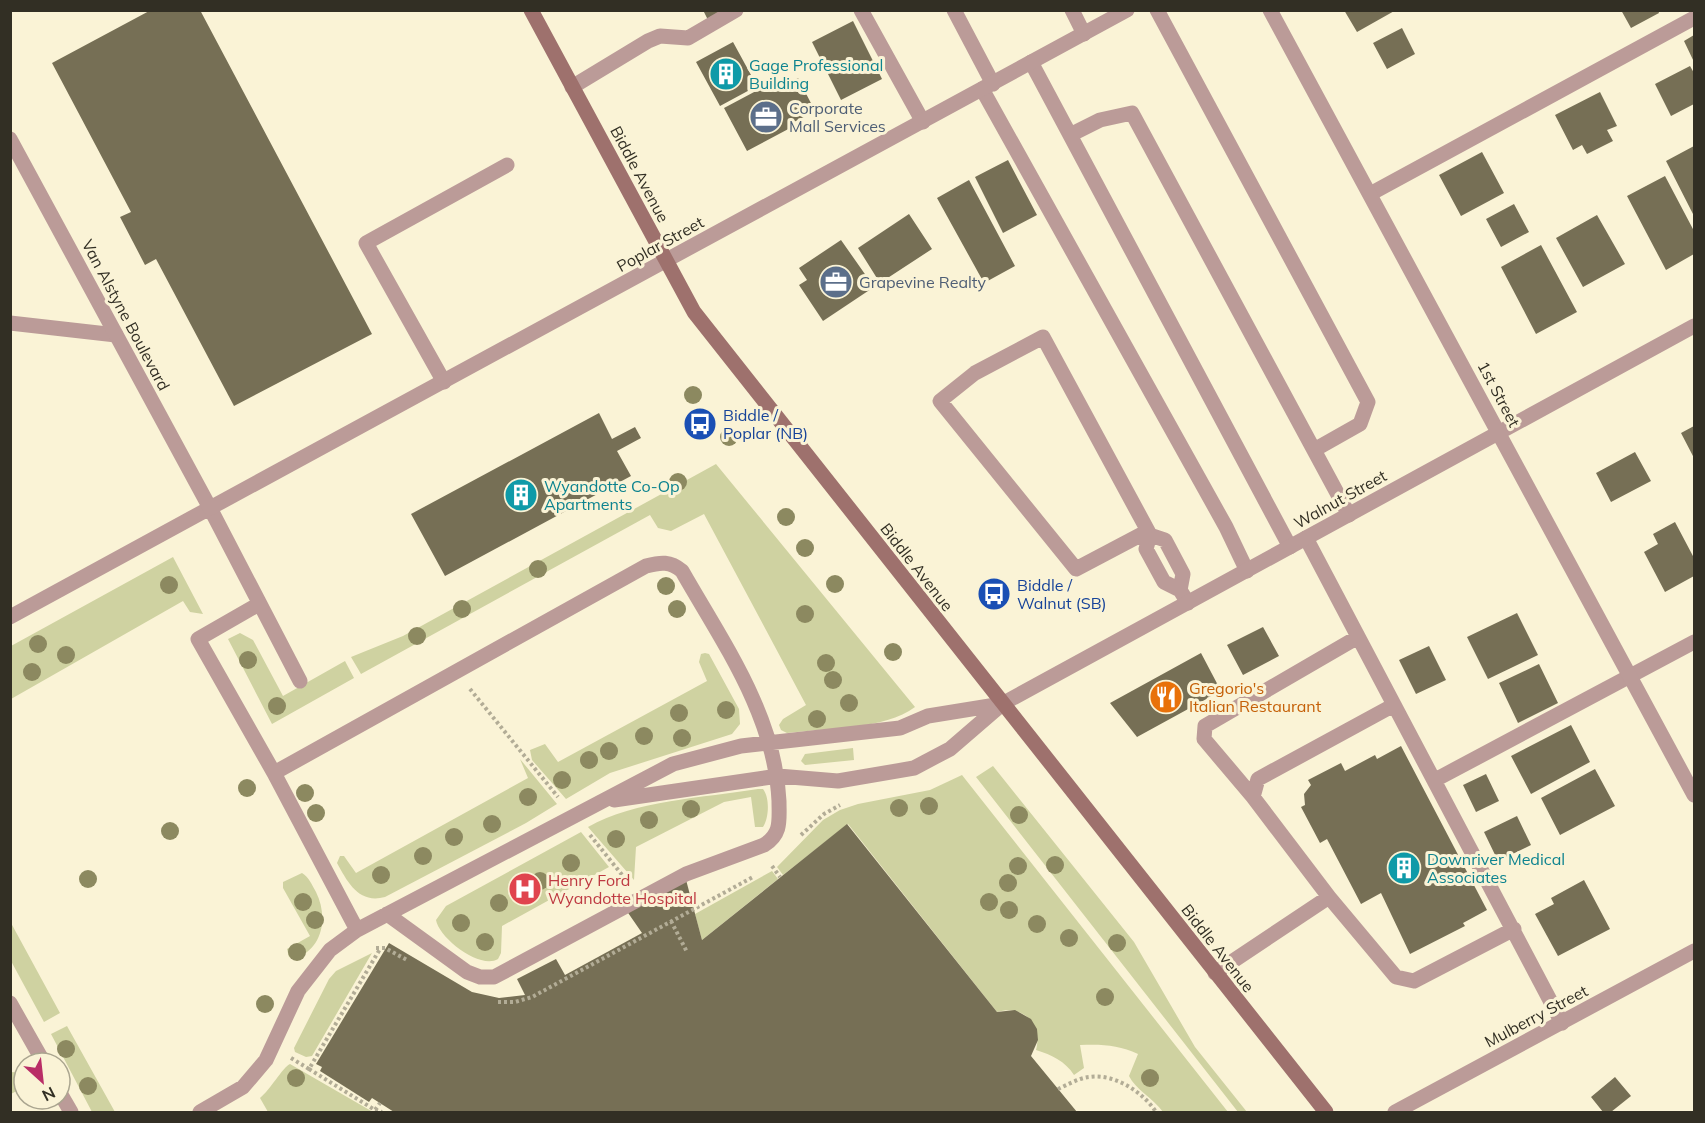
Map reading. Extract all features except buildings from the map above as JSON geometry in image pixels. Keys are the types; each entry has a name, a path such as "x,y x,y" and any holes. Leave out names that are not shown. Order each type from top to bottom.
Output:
{"main road":[{"name":"Biddle Avenue","path":"531,10 694,312 1326,1113"}],"street":[{"path":"573,87 648,41 660,36 688,38 736,10"},
{"path":"861,10 923,122"},
{"path":"954,10 988,86 1226,527 1246,570"},
{"path":"1072,10 1084,33"},
{"name":"Poplar Street","path":"10,616 1127,10"},
{"path":"1157,10 1368,402 1360,424 1314,450"},
{"name":"1st Street","path":"1270,10 1695,795"},
{"path":"1370,194 1695,18"},
{"path":"1031,62 1290,547"},
{"path":"1071,135 1100,120 1132,112 1349,515"},
{"name":"Van Alstyne Boulevard","path":"10,139 210,508 300,681"},
{"path":"444,382 366,243 507,165"},
{"path":"10,323 116,335"},
{"name":"Walnut Street","path":"1002,704 1184,597 1246,570 1290,547 1695,326"},
{"path":"1149,533 1076,568 940,401 975,373 1043,337 1149,533 1165,540 1183,574 1184,597"},
{"path":"1305,538 1436,780 1563,1023"},
{"path":"274,773 646,566 660,562 673,563 681,571 754,697 770,745 777,776 780,828 769,842 686,874 494,977 480,977 467,972 387,914"},
{"path":"259,604 198,639 274,773 357,930"},
{"path":"1358,637 1205,726 1204,739 1253,797 1329,897 1396,977 1414,981 1514,929"},
{"path":"1436,780 1695,642"},
{"path":"200,1113 243,1087 266,1060 298,991 330,950 357,930 673,764 741,746 770,745 900,728 928,716 1002,704"},
{"path":"602,801 777,776 838,781 914,768 950,749 1002,704"},
{"path":"1253,797 1258,779 1394,705"},
{"path":"1215,973 1329,897"},
{"name":"Mulberry Street","path":"1395,1113 1695,951"},
{"path":"10,1003 37,1051"}],"path":[{"path":"771,865 780,877"},
{"path":"671,921 687,952"},
{"path":"309,1069 380,948"},
{"path":"286,1056 382,1113"},
{"path":"1058,1089 1088,1077 1107,1077 1138,1092 1156,1113"},
{"path":"375,1110 380,1103"}],"green space":[{"path":"716,464 915,707 888,720 854,727 787,733 781,730 779,725 783,719 806,705 704,514 671,531 658,528 650,515 361,674 351,657 403,636"},
{"path":"173,557 203,614 190,612 183,601 11,699 11,646"},
{"path":"240,633 253,640 283,696 345,661 354,678 272,724 228,639"},
{"path":"701,654 709,654 739,709 740,724 732,734 610,773 566,799 532,760 530,750 545,744 558,762 707,681 699,662"},
{"path":"853,748 854,760 805,765 801,761 805,754"},
{"path":"520,759 557,804 526,823 385,897 361,895 345,878 337,863 340,856 344,856 356,873 528,778"},
{"path":"993,766 1134,942 1195,1047 1247,1112 1238,1112 976,777"},
{"path":"962,775 1228,1112 1163,1112 1132,1081 1129,1076 1138,1054 1124,1049 1103,1045 1080,1045 1084,1068 1074,1075 1058,1059 1036,1050 1037,1032 1034,1024 1029,1018 1015,1011 997,1012 848,824 783,875 777,867 823,820 840,810 858,804 930,790"},
{"path":"763,789 768,803 767,819 763,827 755,827 751,797 724,802 636,847 634,880 588,827 607,818 648,805"},
{"path":"581,832 609,867 502,926 501,953 498,959 481,960 471,956 444,935 436,920 446,906"},
{"path":"772,871 778,879 702,940 695,914"},
{"path":"302,873 308,879 320,901 322,921 321,931 312,948 294,959 289,957 287,949 310,936 283,888 283,882"},
{"path":"11,923 60,1013 44,1022 11,961"},
{"path":"372,953 312,1056 306,1057 295,1052 294,1048 329,979 336,971"},
{"path":"67,1026 115,1112 92,1112 72,1074 72,1051 60,1051 51,1034"},
{"path":"290,1064 373,1112 268,1112 260,1098"}],"place":[{"name":"Gage Professional Building","path":"726,74"},
{"name":"Corporate Mall Services","path":"766,117"},
{"name":"Grapevine Realty","path":"836,282"},
{"name":"Biddle / Poplar (NB)","path":"700,424"},
{"name":"Wyandotte Co-Op Apartments","path":"521,495"},
{"name":"Biddle / Walnut (SB)","path":"994,594"},
{"name":"Gregorio's Italian Restaurant","path":"1166,697"},
{"name":"Downriver Medical Associates","path":"1404,868"},
{"name":"Henry Ford Wyandotte Hospital","path":"525,889"}]}
